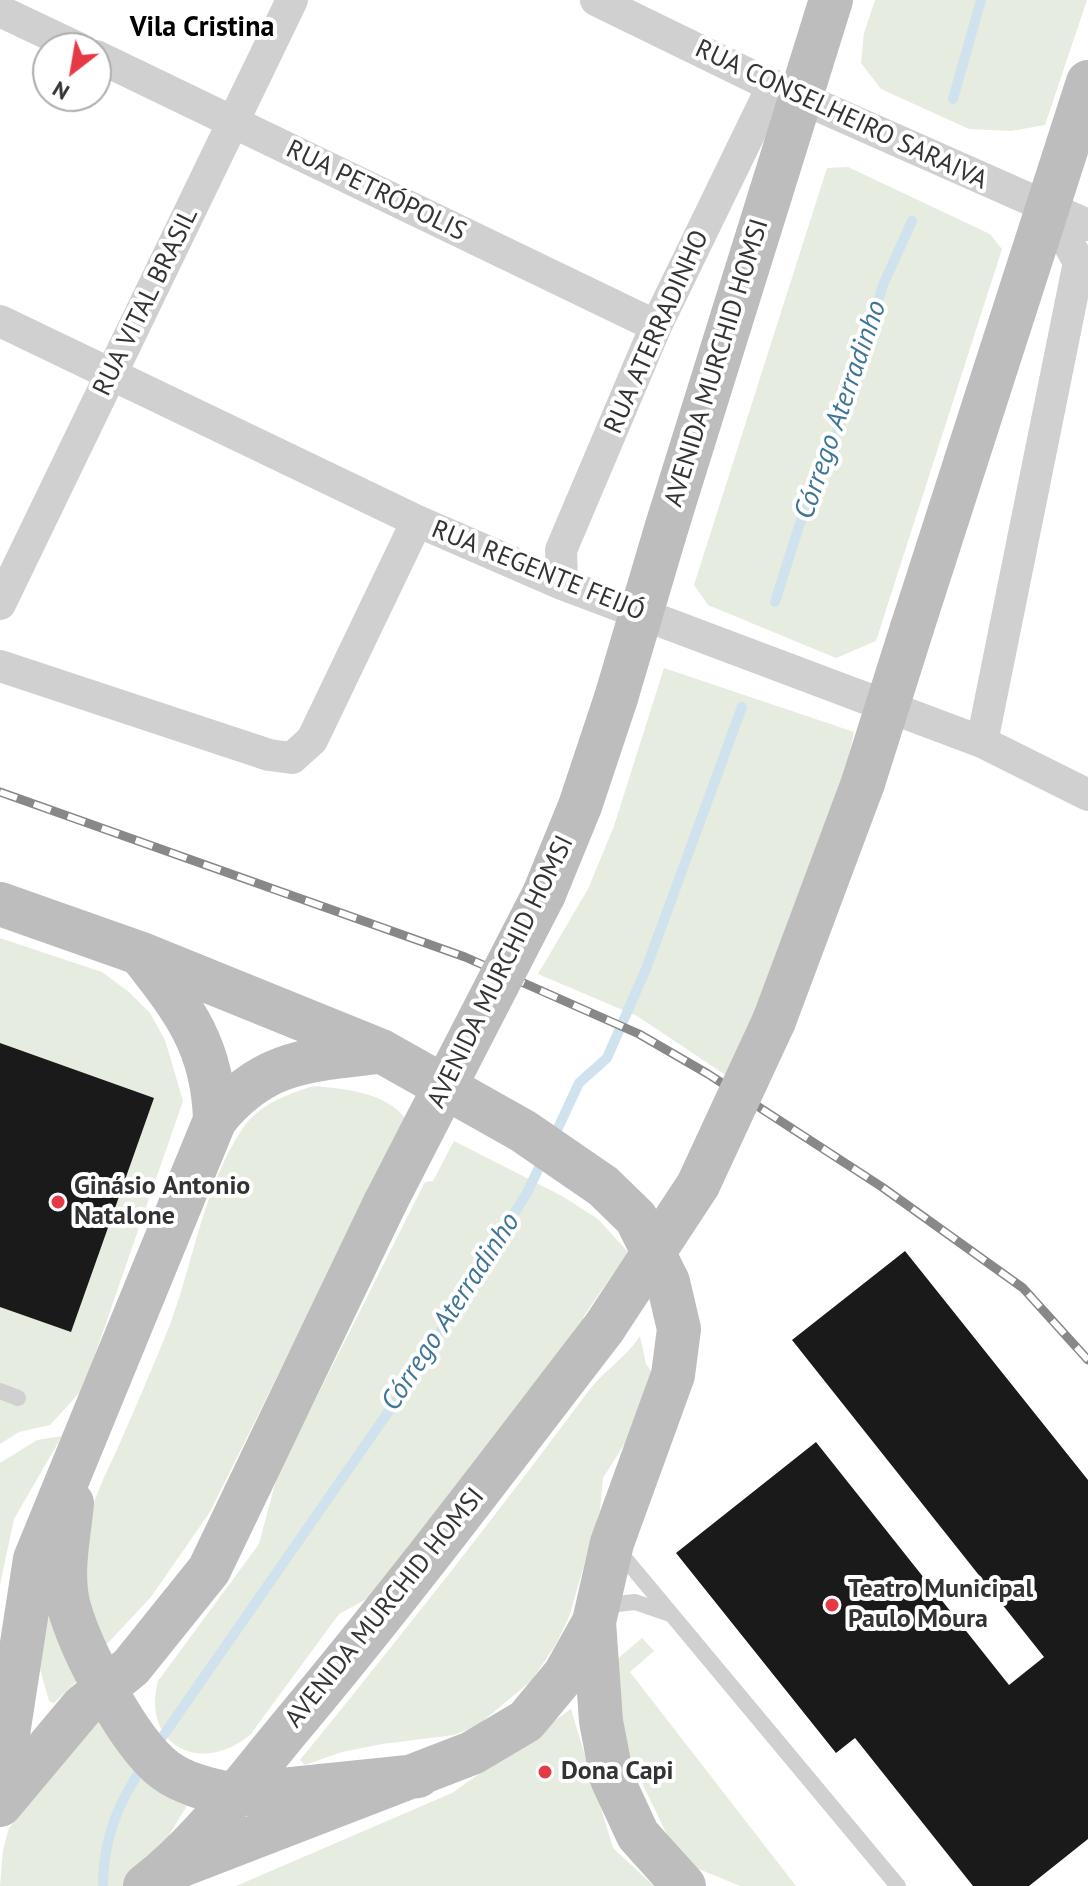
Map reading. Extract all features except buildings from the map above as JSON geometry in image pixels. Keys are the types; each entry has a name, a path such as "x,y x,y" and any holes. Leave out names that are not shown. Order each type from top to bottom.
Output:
{"main road":[{"name":"AVENIDA MURCHID HOMSI","path":"0,1805 83,1706 131,1667 209,1570 385,1203 544,894 580,806 616,698 667,526 786,91 831,0"},
{"name":"AVENIDA MURCHID HOMSI","path":"154,1879 234,1795 365,1639 604,1328 698,1185 774,1021 863,783 1046,205 1088,82"},
{"path":"0,904 139,953 381,1051 523,1131 603,1186 636,1218 668,1282 679,1329 673,1375 612,1543 596,1614 565,1674 526,1721 472,1753 418,1776 154,1879"},
{"path":"139,953 177,1001 201,1040 215,1090 215,1120"},
{"path":"0,1786 35,1559 215,1120 250,1084 283,1066 381,1051"},
{"path":"75,1464 66,1574 69,1606 106,1687 150,1756 204,1789 234,1795 418,1776"},
{"path":"596,1614 601,1721 612,1779 638,1835 684,1886"}],"street":[{"name":"RUA VITAL BRASIL","path":"0,604 292,0"},
{"name":"RUA CONSELHEIRO SARAIVA","path":"596,0 786,91 1088,225"},
{"path":"0,11 44,32"},
{"name":"RUA PETRÓPOLIS","path":"112,64 656,326"},
{"name":"RUA ATERRADINHO","path":"562,584 561,550 656,326 786,91"},
{"path":"982,742 1079,262 1046,205"},
{"name":"RUA REGENTE FEIJÓ","path":"0,321 417,521 562,584 982,742 1088,795"},
{"path":"0,666 269,755 292,758 312,740 417,521"}],"lane":[{"path":"0,1391 18,1398"},
{"path":"612,1543 898,1886"},
{"path":"596,1614 635,1602 675,1616"}],"shaded area":[{"path":"875,0 1087,0 1045,125 1011,131 969,129 881,89 861,63 864,33"},
{"path":"848,167 990,234 1002,249 876,641 836,658 708,605 694,585 827,168"},
{"path":"664,668 854,732 838,806 783,947 727,1076 637,1016 538,974 588,889 614,826"},
{"path":"0,938 102,972 129,992 150,1013 165,1040 183,1101 83,1389 50,1425 19,1432 0,1444"},
{"path":"314,1086 376,1097 397,1109 405,1118 210,1512 151,1597 107,1644 91,1622 82,1578 87,1524 95,1501 169,1327 209,1200 229,1151 257,1112 284,1096"},
{"path":"454,1141 562,1196 598,1219 628,1252 584,1316 580,1329 376,1594 339,1614 250,1735 231,1747 212,1753 194,1753 178,1747 166,1736 158,1722 155,1703 158,1681 259,1544 276,1480 288,1454 425,1182 433,1181"},
{"path":"640,1336 646,1364 651,1371 627,1440 603,1478 600,1510 569,1617 556,1644 532,1680 477,1726 454,1735 342,1752 305,1765 300,1760 593,1385 628,1352"},
{"path":"62,1436 14,1519 0,1585 0,1463 37,1440"},
{"path":"45,1602 78,1680 54,1703 49,1701 38,1662"},
{"path":"642,1638 654,1651 630,1672 796,1886 740,1886 689,1865 674,1849 628,1754 615,1661"},
{"path":"571,1709 613,1848 654,1886 236,1886 452,1793"},
{"path":"99,1716 147,1780 159,1791 187,1806 164,1843 123,1886 0,1886 3,1850 9,1828"}],"waterway":[{"name":"Córrego Aterradinho","path":"953,99 981,0"},
{"name":"Córrego Aterradinho","path":"775,602 799,526 843,416 883,285 912,221"},
{"name":"Córrego Aterradinho","path":"552,1141 579,1083 607,1058 646,969 742,707"},
{"name":"Córrego Aterradinho","path":"156,1746 407,1385 527,1193 543,1159"},
{"name":"Córrego Aterradinho","path":"103,1886 106,1852 114,1821 145,1763"}],"railway":[{"path":"0,792 465,957 639,1034 708,1074 882,1187 1023,1288 1088,1360"}],"place":[{"name":"Ginásio Antonio Natalone","path":"58,1202"},
{"name":"Teatro Municipal Paulo Moura","path":"832,1605"},
{"name":"Dona Capi","path":"545,1772"}],"district":[{"name":"Vila Cristina","path":"202,28"}]}
